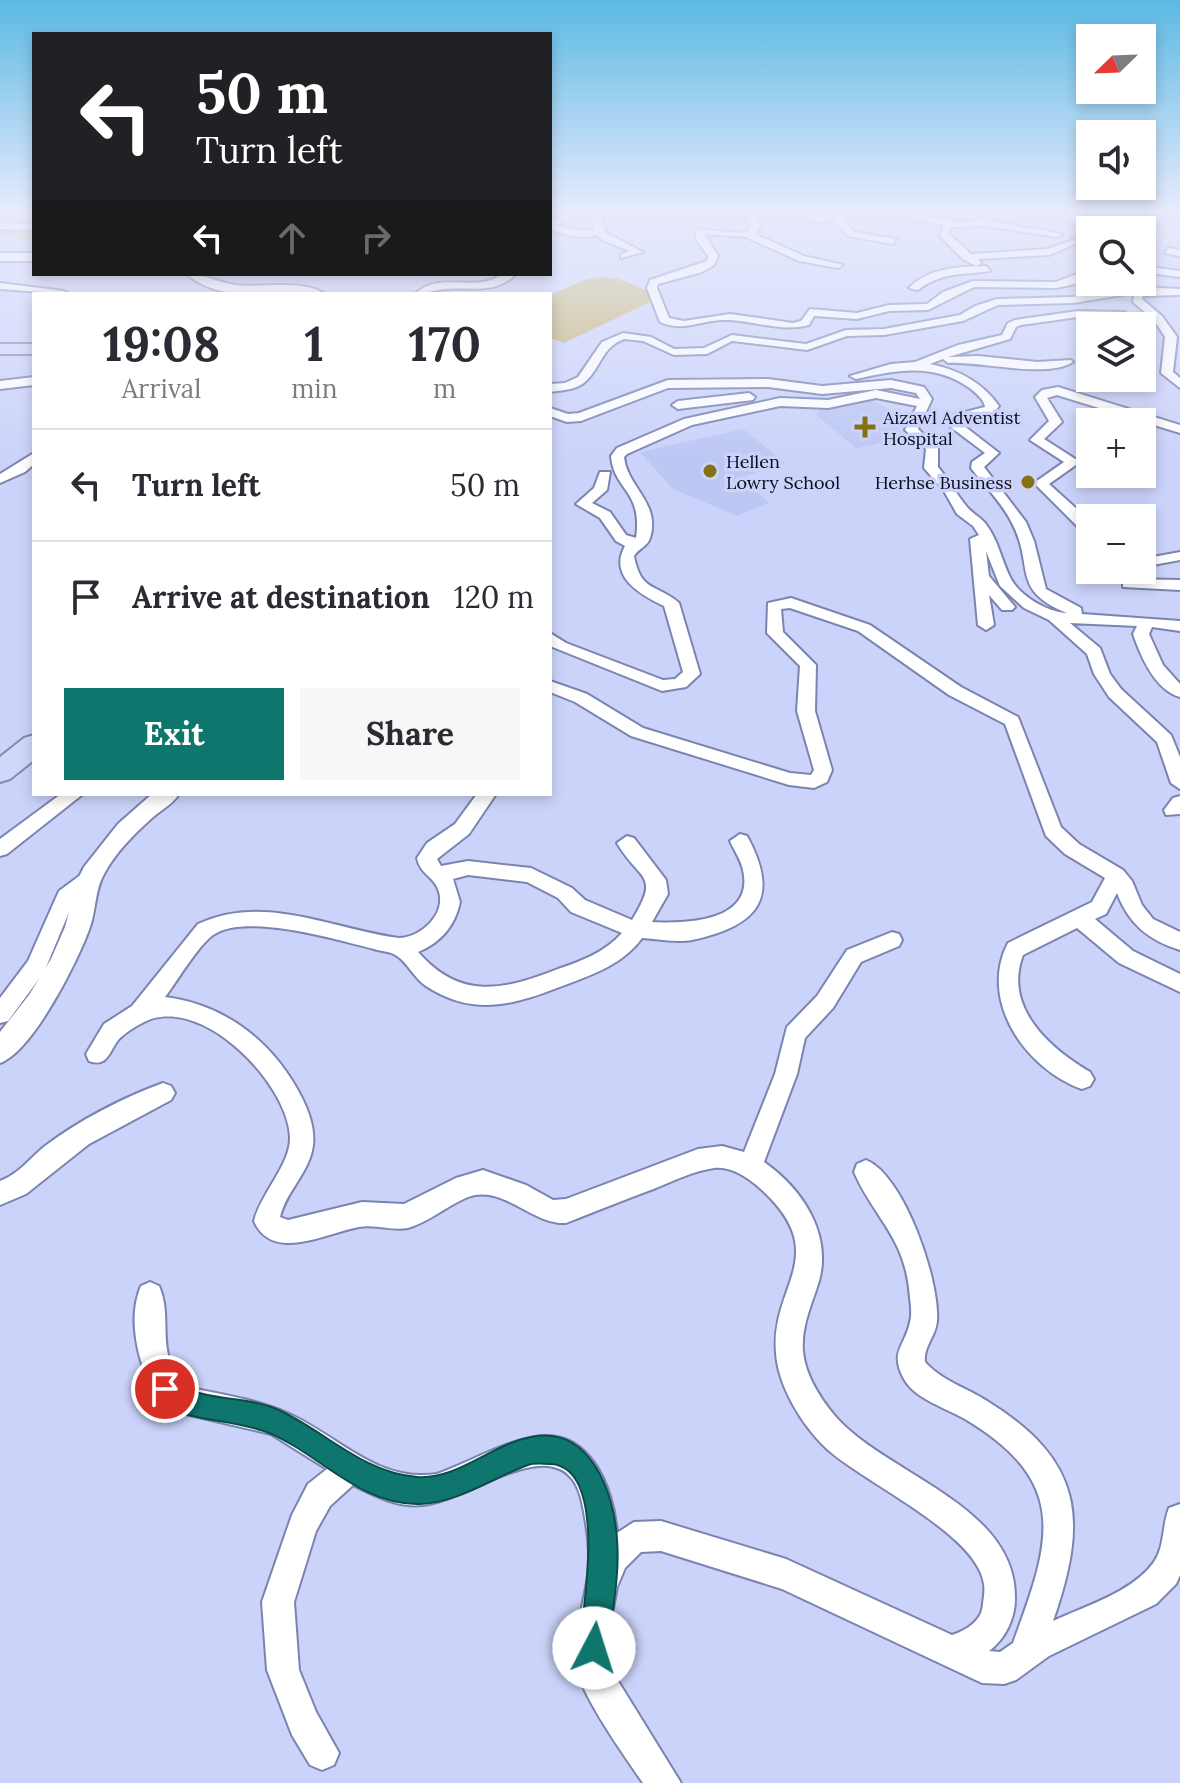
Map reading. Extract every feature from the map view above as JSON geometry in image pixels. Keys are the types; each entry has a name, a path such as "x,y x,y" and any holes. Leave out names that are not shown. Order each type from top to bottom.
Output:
{"highway":[{"path":"0,349 32,349"},
{"path":"0,772 32,747"}],"street":[{"path":"654,293 664,320 682,325 726,317 788,329 805,323 810,312 857,316 889,308 928,307 953,293"},
{"path":"552,388 568,386 582,379 599,349 615,338 645,338 671,352 708,350 721,340 732,338 807,347 846,333 884,332 963,318 997,302 1073,300 1091,296"},
{"path":"1121,312 1115,300 1125,296"},
{"path":"1139,296 1137,300 1158,318 1171,337 1167,373 1180,384"},
{"path":"1032,302 1045,318"},
{"path":"552,413 567,418 581,417 663,385 773,380 817,383 914,365 964,347 1006,337 1012,325 1019,322 1076,315"},
{"path":"934,370 939,362 964,358 1046,366 1067,362"},
{"path":"914,365 973,385 991,403 989,410 953,421 957,428 993,453 977,465 1005,503 1027,541 1035,585 1055,602 1113,620"},
{"path":"0,388 32,381"},
{"path":"745,383 822,390 902,384 920,390 926,399 911,430 932,448 929,465 950,489 976,537 983,566 980,596 986,612 986,625"},
{"path":"0,388 32,391"},
{"path":"1076,514 1041,483 1073,462 1036,440 1056,422 1041,397 1058,391 1146,421 1180,429"},
{"path":"678,405 771,396 828,404 876,394 924,404"},
{"path":"552,640 560,646 662,686 680,683 692,674 671,603 646,593 630,575 627,556 643,540 644,505 617,466 619,453 688,422 780,402 809,401"},
{"path":"0,479 32,459"},
{"path":"605,475 600,490 583,504 605,515 621,538 635,546"},
{"path":"962,511 978,523 991,543 1005,583 1029,605 1055,617 1094,652 1102,674 1115,693 1165,739 1180,783"},
{"path":"1156,560 1180,556"},
{"path":"982,578 1007,607"},
{"path":"1128,584 1180,585"},
{"path":"552,687 581,698 637,732 789,779 814,782 821,778 823,770 806,711 808,665 775,633 772,610 773,606 791,603 836,616 864,628 955,691 1012,721 1053,831 1072,849 1116,875 1127,889 1138,917 1154,932 1180,942"},
{"path":"1055,617 1180,626"},
{"path":"1147,622 1141,634 1152,663 1161,676 1180,692"},
{"path":"0,849 71,796"},
{"path":"0,1014 37,966 66,896 90,875 132,824 166,796"},
{"path":"140,1013 205,930 215,924 233,920 285,922 403,947 426,939 447,912 449,890 440,874 429,868 427,858 434,848 462,829 486,796"},
{"path":"440,874 468,868 531,875 565,893 578,906 635,930 690,932 728,919 744,909 755,886 753,870 740,841"},
{"path":"403,947 414,965 453,990 498,997 535,987 604,959 620,948 635,930 658,894 658,885 642,859 627,843"},
{"path":"0,1051 38,1004 61,960 84,910 90,875"},
{"path":"1082,1079 1051,1060 1023,1027 1012,1000 1007,974 1015,949 1099,908 1116,875"},
{"path":"1081,918 1117,954 1180,983"},
{"path":"750,1167 786,1074 795,1034 825,1002 854,956 892,940"},
{"path":"97,1054 112,1031 140,1013 163,1006 226,1025 259,1053 292,1100 303,1139 296,1162 268,1209 267,1221 275,1230 288,1232 362,1214 406,1216 465,1186 483,1182 517,1193 551,1212 566,1211 698,1160 719,1157 750,1167 786,1198 807,1238 808,1274 789,1335 789,1351 792,1368 814,1411 844,1446 967,1530 981,1545 992,1565 1000,1605 995,1622 973,1645 951,1651"},
{"path":"0,1193 18,1188 51,1156 102,1122 163,1093"},
{"path":"866,1172 892,1207 919,1261 924,1325 912,1343 911,1360 916,1374 981,1413 1032,1451 1046,1468 1058,1501 1062,1538 1050,1584 1025,1654"},
{"path":"150,1295 148,1321 157,1371 165,1389 178,1400 273,1421 375,1482 421,1491 450,1485 532,1449 564,1452 582,1467 593,1488 604,1542 601,1587 594,1625 594,1671 629,1733 664,1783"},
{"path":"322,1753 304,1723 283,1670 278,1602 303,1526 319,1495 351,1468"},
{"path":"601,1587 614,1557 634,1537 661,1536 786,1575 982,1667 1004,1668 1025,1654 1145,1593 1165,1573 1176,1549 1180,1519"}],"shaded area":[{"path":"651,293 652,301 564,343 552,339 552,294"},
{"name":"Aizawl Adventist Hospital","path":"864,397 893,411 903,438 856,448 816,415 823,406"},
{"name":"Hellen Lowry School","path":"743,429 786,464 741,477 769,503 737,516 673,489 640,452"}],"place":[{"name":"Aizawl Adventist Hospital","path":"865,427"},
{"name":"Hellen Lowry School","path":"710,471"},
{"name":"Herhse Business","path":"1028,482"}],"route":[{"path":"165,1389 178,1400 273,1421 375,1482 399,1488 421,1491 450,1485 513,1460 532,1449 564,1452 582,1467 593,1488 601,1518 604,1542 594,1648"}]}
